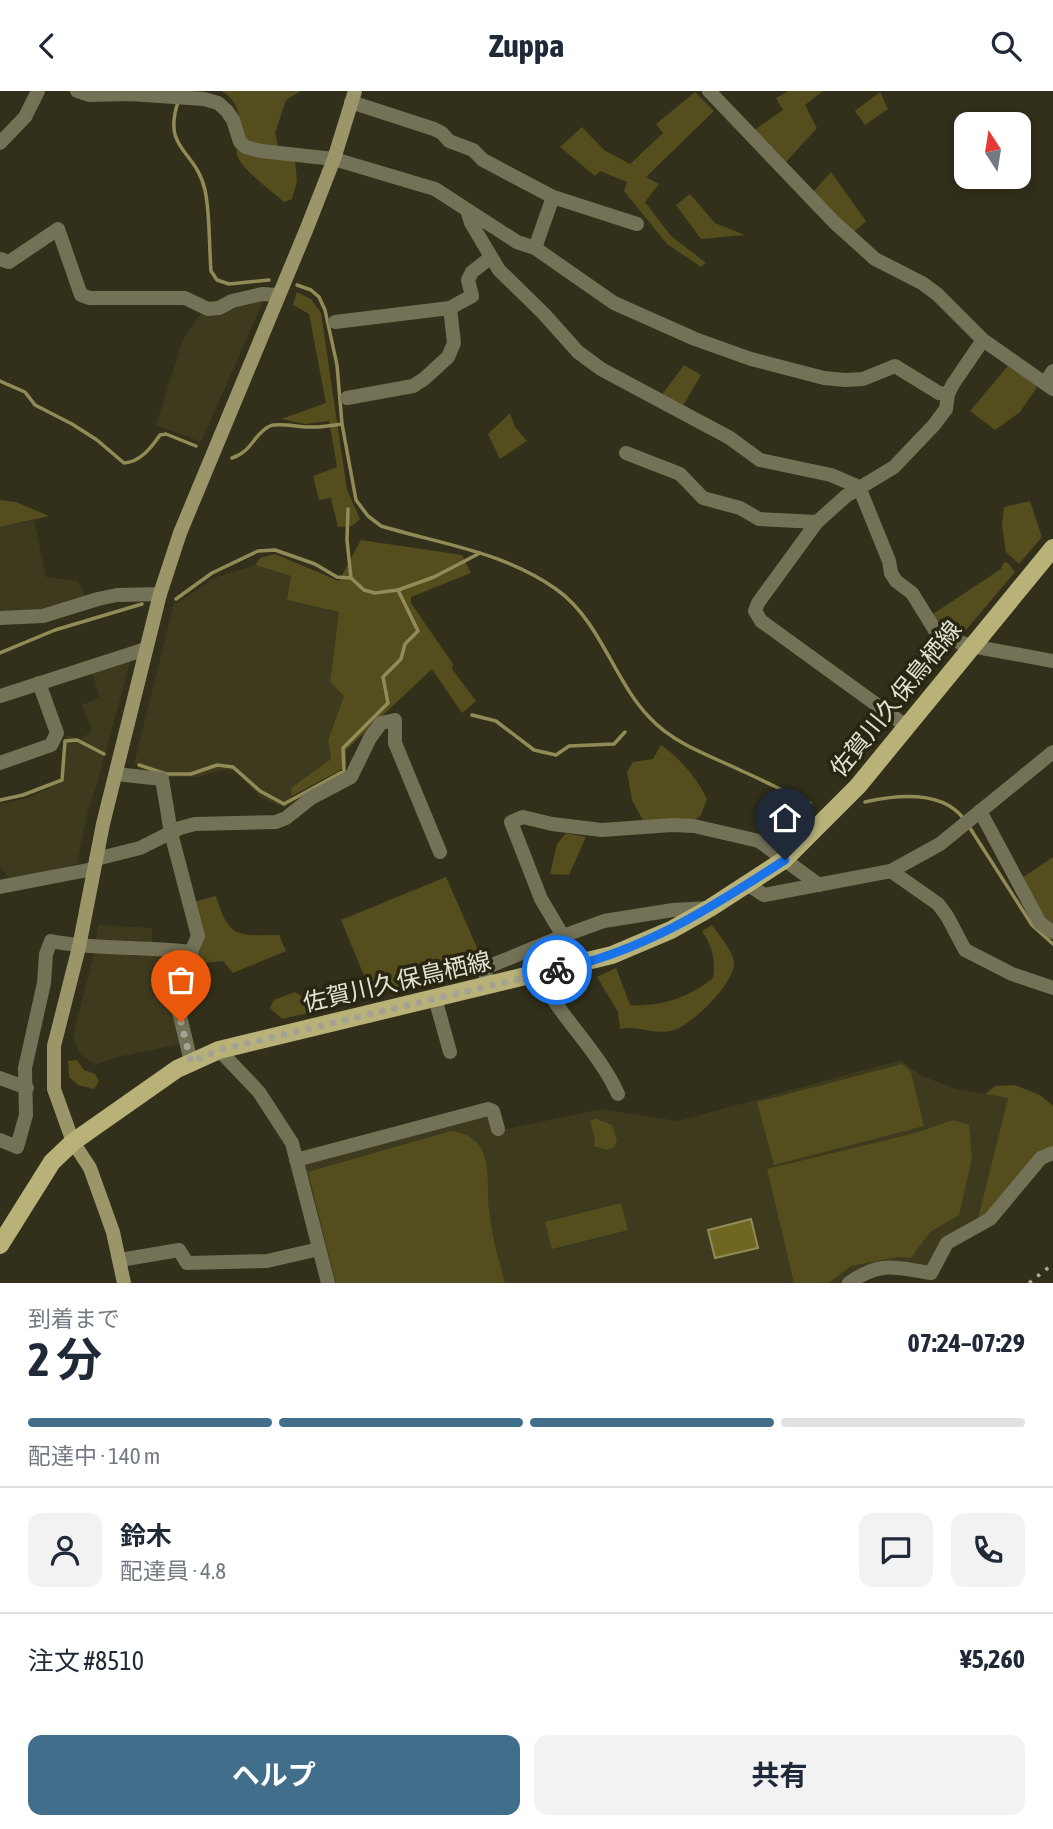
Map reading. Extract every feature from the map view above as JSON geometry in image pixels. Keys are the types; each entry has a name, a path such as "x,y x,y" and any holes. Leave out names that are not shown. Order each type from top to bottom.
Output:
{"main road":[{"name":"佐賀川久保鳥栖線","path":"0,1245 52,1162 73,1142 191,1062 219,1050 575,966 638,945 710,908 785,860 858,786 1053,548"}],"street":[{"path":"0,143 25,117 38,91"},
{"path":"77,91 90,95 129,94 204,99 218,103 227,111 240,142 246,147 334,159 435,189 517,242 536,248 614,303 695,339 787,369 845,380 863,379 895,366 939,393 948,394"},
{"path":"709,91 834,222 875,259 922,283 937,294 983,340 1050,381"},
{"path":"124,1283 113,1232 90,1168 73,1142 54,1089 54,1046 79,947 94,864 160,594 180,533 334,159 353,97 434,128 449,141 473,150 483,160 553,197 637,224"},
{"path":"536,248 553,197"},
{"path":"467,209 471,223 490,258 578,352 601,369 730,438 760,460 831,475 859,487 896,582 912,593 938,635 971,646 1053,661"},
{"path":"0,259 9,262 58,229 81,295 90,298 185,298 208,309 219,308 232,301 262,293 279,295"},
{"path":"335,322 450,309 472,296 468,279 472,272 490,258"},
{"path":"347,398 413,386 424,379 448,357 454,343 450,309"},
{"path":"906,726 761,621 755,611 758,603 817,522 859,487 894,467 907,456 946,409 948,394 983,340"},
{"path":"626,453 680,474 703,498 740,507 759,519 817,522"},
{"path":"0,618 43,616 117,595 160,594"},
{"path":"0,696 146,649"},
{"path":"0,763 51,745 57,733 39,683"},
{"path":"0,887 94,864 195,824 246,824 276,822 286,818 311,798 351,777 370,738 382,723 395,720 395,743 440,852"},
{"path":"747,884 764,895 891,871 940,844 962,828 1053,752"},
{"path":"116,774 162,779 171,833 198,936 191,952 194,963 175,995 191,1062"},
{"path":"978,813 1040,923 1053,932"},
{"path":"563,936 541,899 512,822 523,817 552,824 601,830 672,825 694,827 759,841 819,885"},
{"path":"891,871 938,904 965,950 1012,974 1053,988"},
{"path":"487,985 483,971 485,968 604,921 673,910 710,908"},
{"path":"0,1140 18,1147 26,1115 25,1068 44,983 46,954 51,941 79,947 154,947 191,952"},
{"path":"537,974 545,990 609,1075 618,1094"},
{"path":"435,997 450,1052"},
{"path":"219,1050 258,1092 292,1143 328,1283"},
{"path":"0,1078 27,1087"},
{"path":"296,1160 488,1109 493,1111 498,1129"},
{"path":"849,1283 871,1269 896,1266 932,1273 947,1243 990,1219 1041,1158 1053,1153"},
{"path":"120,1260 179,1250 187,1263 267,1261 319,1249"}],"shaded area":[{"path":"221,91 301,91 286,100 275,133 280,153 295,160 297,181 292,199 284,202 239,160 239,114 231,99"},
{"path":"788,91 823,91 805,105 817,128 785,163 754,130 783,110 776,98"},
{"path":"695,92 714,111 646,177 659,184 645,202 671,236 706,263 701,267 667,244 624,191 627,182 600,171 595,176 560,147 582,127 604,150 630,164 663,133 656,124"},
{"path":"880,92 888,109 865,125 855,111"},
{"path":"831,172 866,221 854,232 813,192"},
{"path":"690,194 715,223 745,235 701,239 676,205"},
{"path":"297,292 311,299 321,313 347,490 360,519 352,526 338,527 331,498 319,500 313,476 337,467 329,421 305,424 281,419 326,403 309,314 293,305"},
{"path":"264,300 201,442 156,425 183,339 202,312 213,314"},
{"path":"684,365 701,375 681,409 661,396"},
{"path":"1008,366 1036,385 1036,389 1020,412 995,430 970,411"},
{"path":"510,413 515,427 527,441 500,459 488,434"},
{"path":"0,500 16,502 49,516 0,527"},
{"path":"1030,501 1042,537 1019,564 1006,552 1002,525 1004,507"},
{"path":"34,520 46,577 78,581 87,599 28,612 0,612 0,527"},
{"path":"361,540 462,555 471,573 411,597 411,603 453,664 452,669 476,701 462,713 432,669 346,750 346,767 292,796 291,788 331,759 328,740 344,696 330,682 339,612 287,600 291,576 255,565 260,558 275,554 339,581"},
{"path":"1004,562 1015,572 959,638 943,633 930,616 1001,569"},
{"path":"255,565 291,576 288,600 339,612 330,682 344,696 328,739 331,759 292,788 292,796 285,808 260,797 235,771 222,770 198,777 168,777 134,764 174,603 214,578"},
{"path":"131,658 87,815 77,864 12,881 0,867 0,804 28,798 63,782 66,735 81,739 92,731 82,705 100,697 91,670"},
{"path":"661,745 687,769 707,799 701,815 693,821 645,824 632,800 627,772 633,762 653,759"},
{"path":"566,833 586,837 569,875 550,874 557,844"},
{"path":"1053,857 1053,923 1046,919 1022,878"},
{"path":"446,877 482,959 420,985 372,995 341,920"},
{"path":"216,896 231,928 244,934 279,935 286,951 233,973 223,961 203,963 198,957 202,936 194,902"},
{"path":"98,925 152,928 152,942 186,955 190,964 172,992 181,1044 113,1058 95,1065 79,1053 73,1036 94,953"},
{"path":"712,925 734,962 728,981 712,1002 692,1020 674,1030 660,1032 620,1029 618,1012 597,977 616,968 630,1005 664,1002 695,991 713,978 712,953 702,931"},
{"path":"295,992 317,1004 313,1012 282,1019 270,1008 274,1000"},
{"path":"77,1060 84,1070 95,1074 99,1081 94,1089 78,1085 69,1077 68,1061"},
{"path":"901,1060 920,1075 956,1089 1008,1098 977,1222 928,1266 843,1283 332,1283 301,1163 488,1113 497,1131 601,1109 678,1121"},
{"path":"902,1064 911,1072 924,1126 774,1165 757,1102"},
{"path":"1015,1085 1040,1095 1053,1106 1053,1150 977,1222 1008,1098 985,1094 995,1086"},
{"path":"597,1119 612,1125 617,1140 614,1147 607,1150 594,1146 590,1120"},
{"path":"953,1120 969,1125 972,1158 959,1215 930,1232 911,1258 898,1257 851,1266 828,1283 794,1283 767,1169 915,1133"},
{"path":"451,1131 465,1135 482,1149 487,1171 491,1227 505,1283 336,1283 308,1172"},
{"path":"621,1203 628,1230 552,1249 545,1222"},
{"path":"751,1219 758,1248 715,1258 708,1230"}],"waterway":[{"path":"178,102 174,118 177,141 201,176 205,190 211,271 217,280 229,284 269,280"},
{"path":"297,285 311,290 319,297 325,310 337,365 342,424 356,500 368,516 381,526 472,550 536,576 556,589 584,617 637,703 660,727 693,749 810,803"},
{"path":"0,381 25,392 35,405 97,440 124,463 140,457 160,435 166,434 196,446"},
{"path":"232,458 245,451 260,433 270,426 317,427 342,424"},
{"path":"348,509 347,540 351,578"},
{"path":"176,599 212,573 258,551 275,550 315,564 337,577 351,578 364,590 375,593 398,590 434,577 480,553"},
{"path":"139,765 166,774 191,774 217,765 233,767 260,791 284,804 344,771 343,748 388,703 383,677 401,659 405,644 418,631 398,590"},
{"path":"0,653 55,630 142,604"},
{"path":"472,715 496,721 534,750 556,755 569,746 614,744 625,732"},
{"path":"0,800 23,795 62,780 65,741 77,740 104,754"},
{"path":"865,802 904,797 931,799 944,803 964,819"},
{"path":"968,825 1032,925 1053,944"}],"railway":[{"path":"1029,1283 1053,1264"}],"way so far":[{"path":"181,1022 191,1062 219,1050 557,970"}],"route":[{"path":"557,970 612,955 671,930 785,860"}]}
